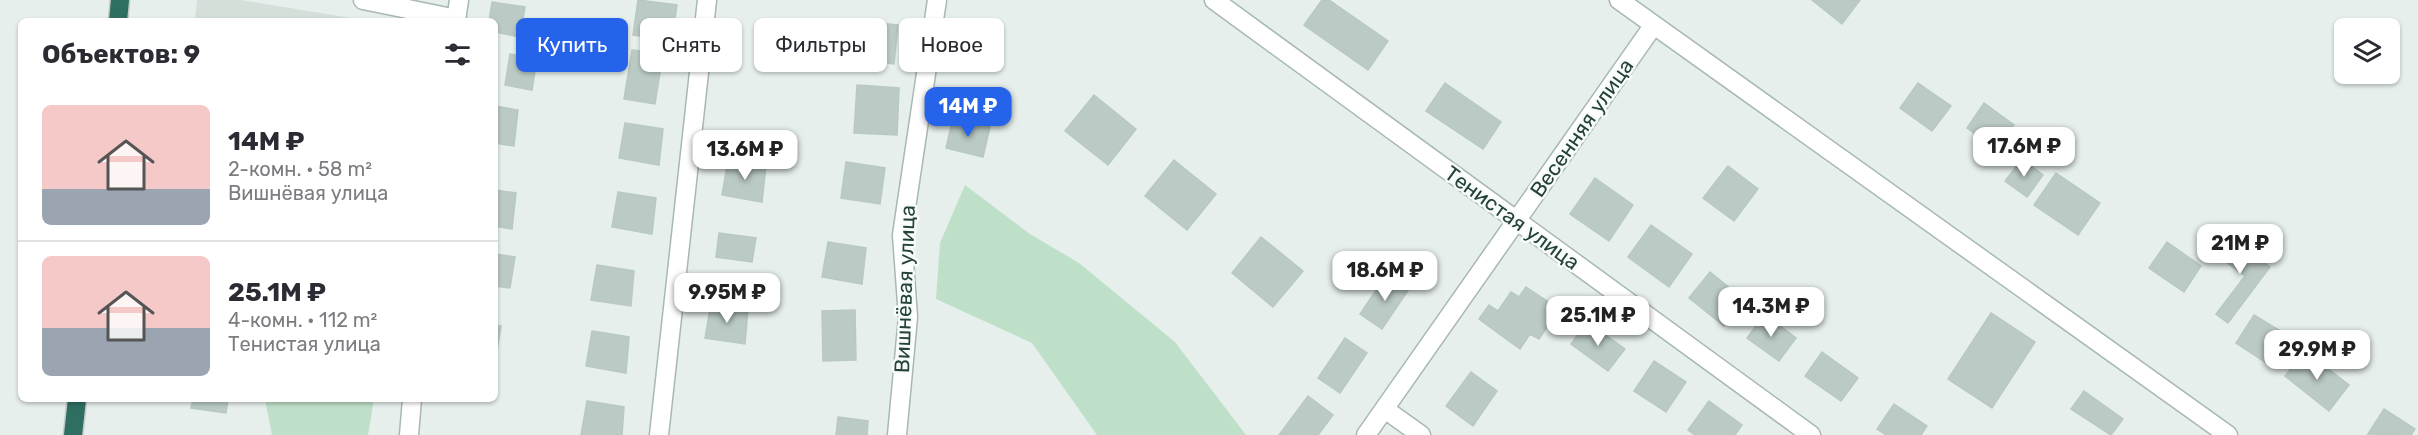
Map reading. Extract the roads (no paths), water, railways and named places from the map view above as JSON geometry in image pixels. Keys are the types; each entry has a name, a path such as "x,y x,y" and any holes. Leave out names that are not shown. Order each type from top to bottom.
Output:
{"highway":[{"path":"118,18 120,0"},
{"path":"73,435 77,402"}],"street":[{"path":"363,0 447,18"},
{"path":"456,18 459,0"},
{"path":"659,435 707,0"},
{"name":"Вишнёвая улица","path":"897,435 908,317 902,235 937,0"},
{"name":"Тенистая улица","path":"1214,0 1810,435"},
{"path":"1619,0 2228,435"},
{"name":"Весенняя улица","path":"1366,435 1386,410 1653,26"},
{"path":"409,435 412,402"},
{"path":"1386,410 1420,435"}]}
